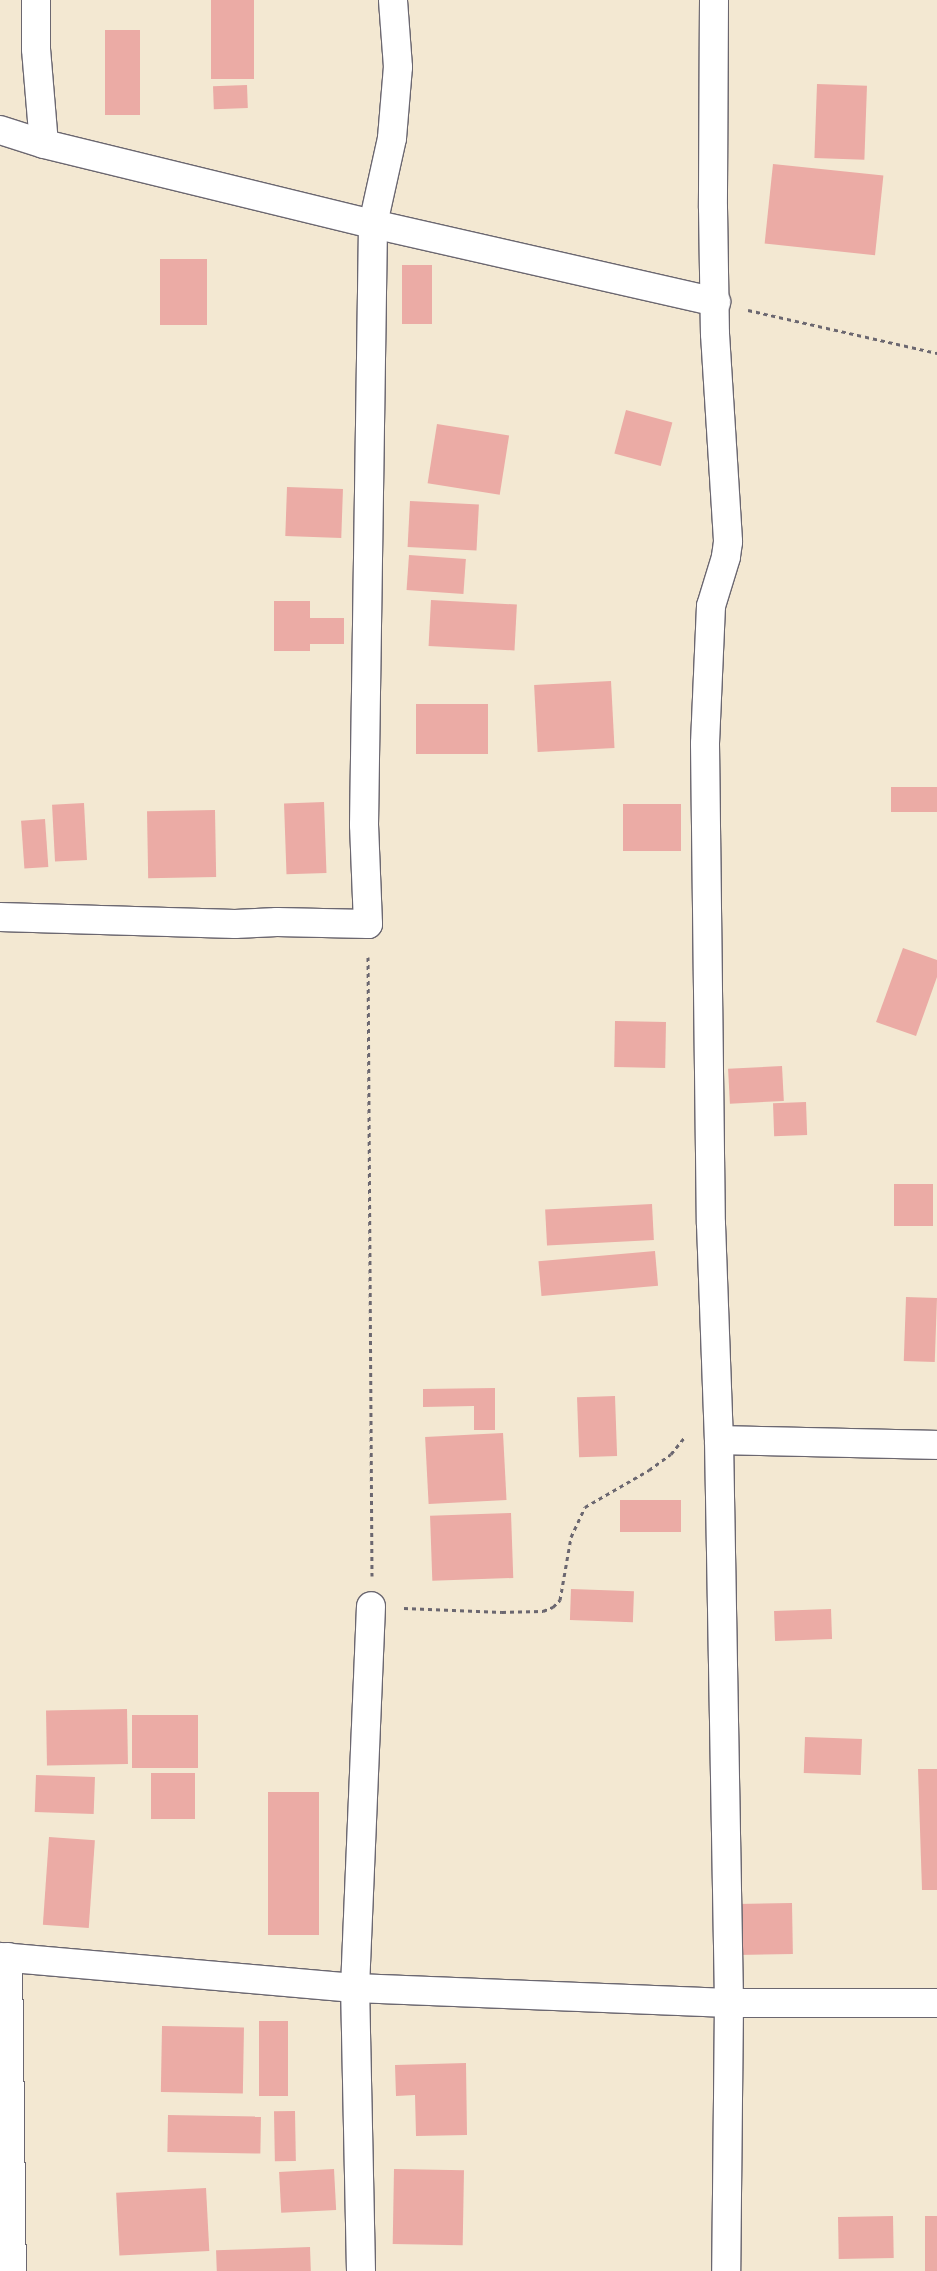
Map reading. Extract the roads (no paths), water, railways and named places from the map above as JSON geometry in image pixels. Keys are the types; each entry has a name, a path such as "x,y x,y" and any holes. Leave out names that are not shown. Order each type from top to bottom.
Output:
{"street":[{"path":"36,0 36,49 44,144"},
{"path":"0,917 235,924 286,922 368,924 364,825 372,224 392,138 398,68 393,0"},
{"path":"714,0 713,208 728,542 726,557 711,606 704,744 711,1224 719,1440 729,2003 726,2271"},
{"path":"0,130 44,144 372,224 716,302"},
{"path":"719,1440 937,1445"},
{"path":"361,2271 354,1988 371,1606"},
{"path":"12,2271 4,1957 354,1988 729,2003 937,2002"}]}
